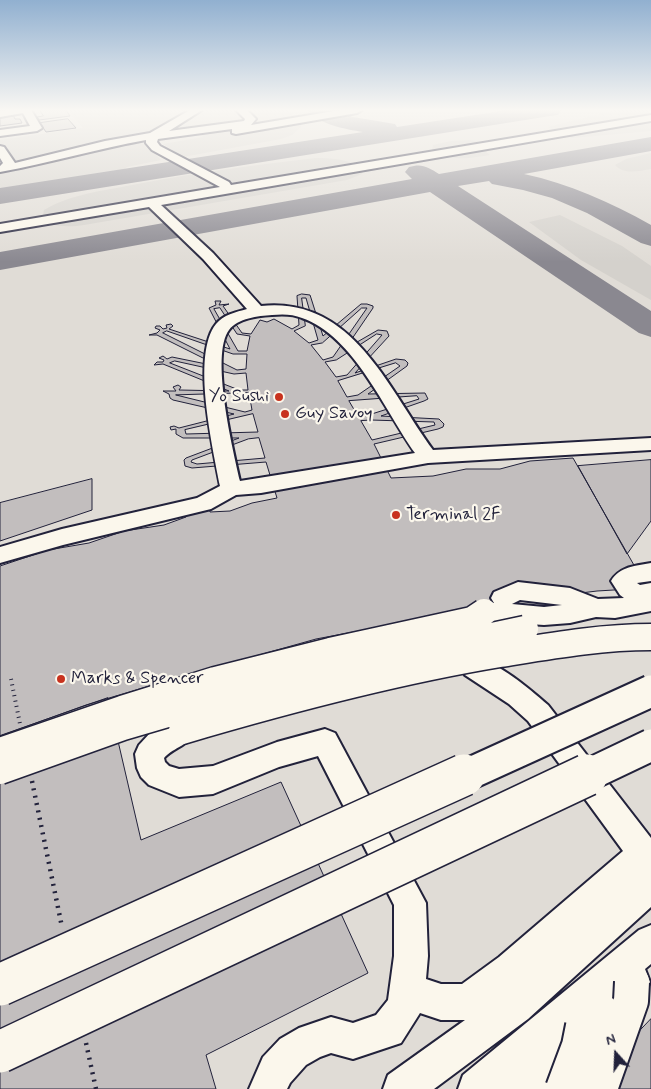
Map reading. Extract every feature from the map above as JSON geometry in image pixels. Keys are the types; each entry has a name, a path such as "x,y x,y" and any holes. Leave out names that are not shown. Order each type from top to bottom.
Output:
{"main road":[{"path":"0,986 651,691"},
{"path":"0,1052 651,745"}],"lane":[{"path":"5,167 32,161"},
{"path":"180,161 225,185 227,189 223,191"},
{"path":"0,228 401,161"},
{"path":"152,203 208,256 258,312"},
{"path":"231,489 216,400 213,357 217,337 223,326 239,316 275,309 290,310 314,316 333,329 360,356 428,457"},
{"path":"0,555 62,537 203,504 231,489 261,486 428,457 651,444"},
{"path":"651,572 629,576 623,581 628,589 637,594 651,592"},
{"path":"0,751 111,713 244,672 357,644 472,620 494,604 544,616 640,604"},
{"path":"0,770 123,727 276,682 525,629 542,623 640,604"},
{"path":"525,629 574,626 641,618 651,619"},
{"path":"268,1089 276,1070 293,1052 312,1041 331,1035 353,1041 388,1030 405,1006 412,956 410,903 325,742 277,755 213,780 179,783 159,776 151,768 150,754 167,733 284,700 401,672 462,660 593,640 651,637"},
{"path":"407,991 441,1002 468,1002 511,970 644,854 538,713 518,696 474,667"},
{"path":"402,1089 515,1006 651,885"},
{"path":"537,1082 579,1046 592,1018 637,962"},
{"path":"478,1089 637,962"},
{"path":"600,1089 631,1001 637,962"},
{"path":"583,1089 605,1025 592,1018"}],"path":[{"path":"11,679 21,728"},
{"path":"31,777 64,933"},
{"path":"86,1040 96,1089"}],"shaded area":[{"path":"0,161 651,161 651,1089 0,1089"},
{"path":"40,161 157,161 127,167 122,171 0,191 0,169"},
{"path":"292,161 344,161 358,165 362,174 347,180 79,226 61,226 47,223 43,215 44,210 65,200 98,191 247,166"},
{"path":"623,161 651,161 651,169 637,171 623,170 615,165"},
{"path":"560,215 622,246 651,266 651,300 581,260 529,222"}],"building":[{"name":"Terminal 2F","path":"302,294 310,295 323,336 361,304 373,306 345,349 378,330 387,331 389,336 355,373 396,359 405,360 408,363 407,366 368,394 425,393 428,399 381,416 439,419 444,424 443,427 438,429 374,444 391,478 433,476 466,469 500,469 530,461 573,458 647,588 597,591 524,600 316,639 86,705 0,736 0,566 48,550 89,543 124,531 164,525 186,517 185,513 209,508 210,512 230,511 252,503 277,498 266,462 192,468 185,466 184,460 186,458 239,438 183,438 176,434 176,429 171,430 170,427 179,428 234,414 173,400 169,394 163,391 176,391 173,387 178,385 181,387 179,390 229,391 163,364 154,365 157,362 163,362 164,360 159,358 163,356 167,359 172,357 221,367 157,335 149,335 160,330 155,328 156,326 160,326 163,329 167,328 166,325 171,324 173,326 169,329 230,349 209,308 216,305 215,301 221,301 219,305 229,304 223,306 242,333 251,334 260,320 267,322 274,319 292,329 299,325 297,296","holes":["302,298 306,298 318,340 309,343 294,331 305,326","220,308 237,334 250,336 247,351 238,351 214,309","362,308 367,308 333,357 323,360 311,345 322,343","167,331 233,354 247,354 246,369 237,370 163,333","377,334 382,335 347,375 336,377 325,362 336,360","175,361 234,374 246,373 248,390 239,390 170,363","396,363 400,366 358,395 347,397 338,381","249,393 252,410 245,412 176,395","417,396 419,399 359,418 349,401","253,414 258,432 186,434 185,430","361,421 434,422 435,425 372,440","259,438 265,458 197,464 191,462 248,439"]},
{"path":"651,460 651,521 627,554 578,466"},
{"path":"92,479 92,510 0,541 0,503"},
{"path":"108,698 141,840 281,782 368,973 206,1055 216,1089 0,1089 0,736"},
{"path":"651,1019 651,1089 582,1089 622,1049"}],"taxiway":[{"path":"0,196 225,161"},
{"path":"435,183 557,161"},
{"path":"418,172 435,183"},
{"path":"501,179 543,186 562,192 615,216 651,237"},
{"path":"0,261 435,183"},
{"path":"435,183 651,326"}],"place":[{"name":"Yo Sushi","path":"279,397"},
{"name":"Guy Savoy","path":"285,414"},
{"name":"Terminal 2F","path":"396,515"},
{"name":"Marks & Spencer","path":"61,679"}]}
